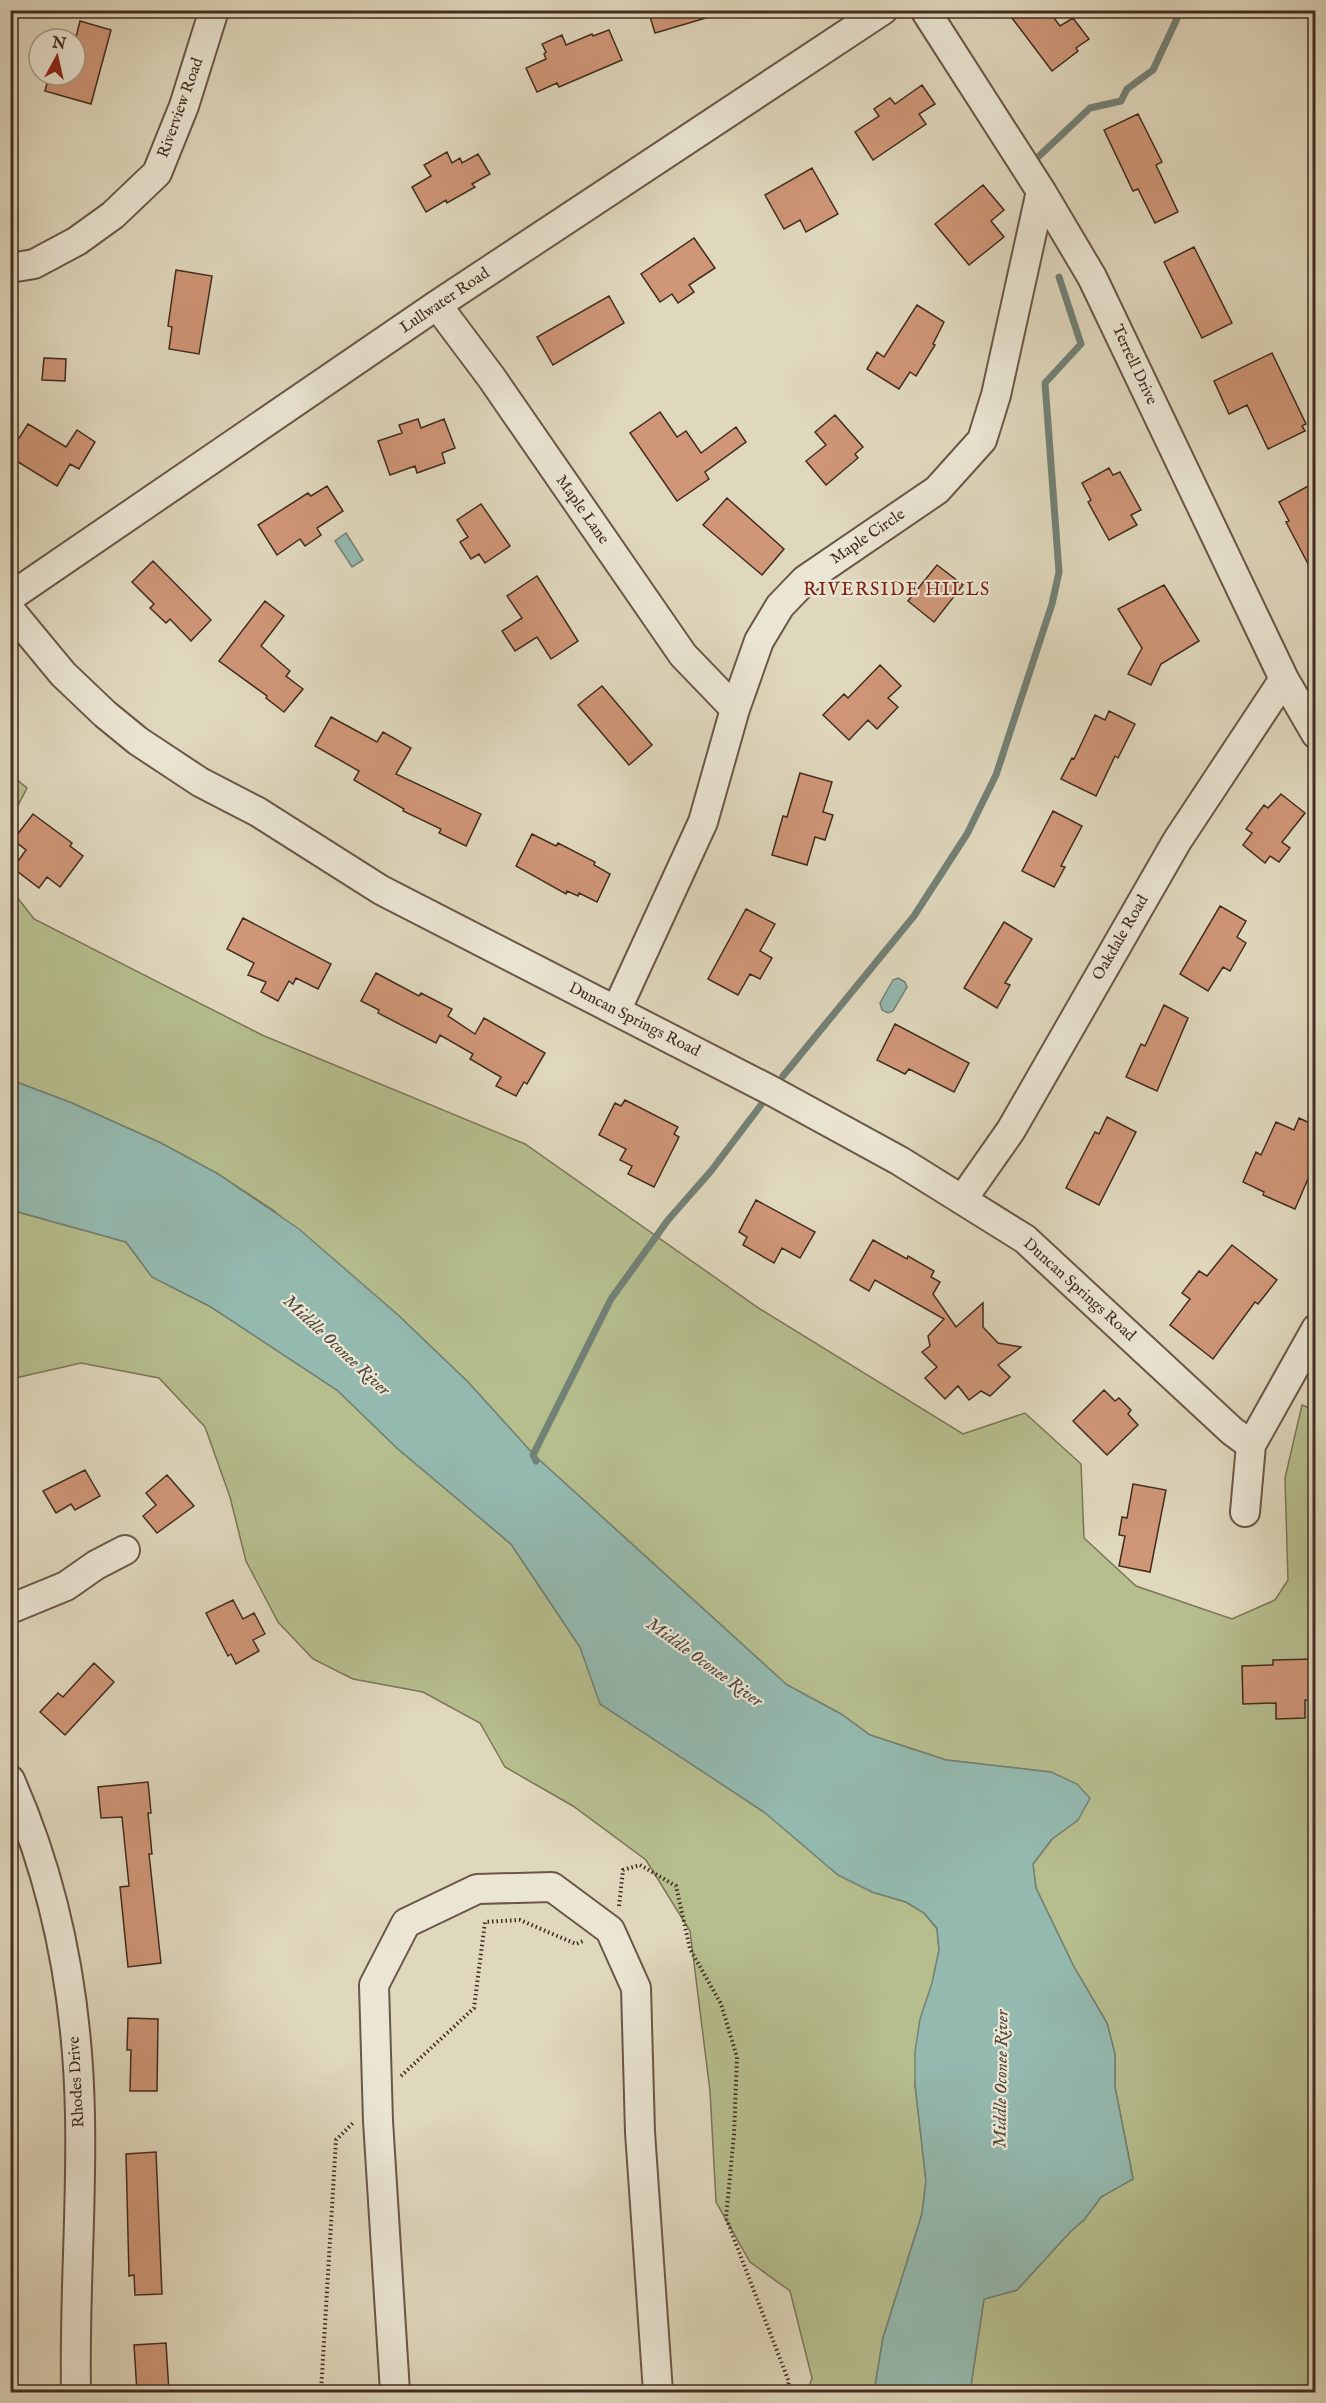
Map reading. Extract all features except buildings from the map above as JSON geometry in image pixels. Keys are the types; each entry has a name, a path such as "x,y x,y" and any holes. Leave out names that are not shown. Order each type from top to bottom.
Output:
{"street":[{"name":"Riverview Road","path":"10,268 33,264 77,241 113,215 157,173 184,106 214,10"},
{"name":"Lullwater Road","path":"10,597 438,305 883,10"},
{"name":"Terrell Drive","path":"925,10 1041,191 1092,277 1284,679 1316,734"},
{"name":"Maple Circle","path":"616,1011 703,822 735,709 759,641 780,606 805,580 937,490 982,440 996,395 1041,191"},
{"name":"Maple Lane","path":"438,305 491,377 683,655 735,709"},
{"name":"Duncan Springs Road","path":"10,610 56,666 105,714 138,741 200,782 258,812 381,890 772,1091 900,1161 1025,1239 1232,1431 1251,1445"},
{"name":"Oakdale Road","path":"962,1200 1011,1130 1177,841 1284,679"},
{"path":"1245,1512 1251,1445 1316,1329"},
{"path":"10,1609 66,1586 96,1565 124,1550"},
{"name":"Rhodes Drive","path":"10,1780 42,1860 58,1923 77,2052 80,2117 76,2392"},
{"path":"395,2392 377,2099 374,1985 406,1923 477,1889 552,1887 609,1930 636,1988 640,2132 658,2392"}],"path":[{"path":"321,2392 336,2140 474,2008 485,1922 520,1920 576,1944 609,1930 618,1916 623,1870 640,1865 676,1886 690,1949 721,2004 737,2057 734,2134 726,2218 789,2382 786,2392"}],"green space":[{"path":"11,775 27,788 11,819"},
{"path":"10,888 34,919 262,1035 525,1144 760,1309 963,1434 1025,1413 1081,1464 1084,1538 1136,1586 1232,1619 1275,1600 1288,1580 1285,1478 1302,1405 1315,1410 1315,2392 970,2392 984,2299 1017,2290 1084,2220 1101,2197 1133,2178 1115,2087 1115,2054 1107,2023 1074,1967 1036,1888 1033,1864 1052,1839 1078,1820 1051,1772 946,1760 870,1735 841,1714 787,1685 534,1455 468,1382 398,1315 273,1210 218,1174 161,1143 72,1103 11,1080"},
{"path":"10,1210 126,1242 152,1277 211,1307 337,1390 398,1449 511,1544 580,1647 601,1704 764,1812 814,1852 872,1892 906,1902 924,1913 937,1929 939,1950 915,2084 926,2181 922,2214 883,2338 874,2392 807,2392 812,2378 790,2291 750,2262 716,2202 710,2091 690,1931 646,1860 573,1806 505,1767 480,1723 423,1692 353,1679 313,1659 278,1622 246,1561 230,1497 205,1427 159,1378 81,1363 11,1379"}],"water":[{"path":"346,533 363,560 352,567 335,541"},
{"path":"898,978 905,982 907,987 893,1011 888,1013 882,1010 880,1003 893,980"},
{"name":"Middle Oconee River","path":"11,1080 72,1103 161,1143 218,1174 299,1229 398,1315 468,1382 534,1455 787,1685 841,1714 870,1735 946,1760 1051,1772 1077,1784 1090,1798 1078,1820 1052,1839 1033,1864 1036,1888 1074,1967 1107,2023 1115,2054 1115,2087 1133,2179 1101,2197 1084,2220 1017,2290 984,2299 970,2392 874,2392 883,2338 922,2214 926,2181 915,2084 915,2052 920,2019 932,1983 939,1950 937,1928 924,1913 906,1902 872,1892 838,1875 764,1812 600,1704 580,1647 511,1544 398,1449 337,1390 211,1307 152,1277 126,1242 11,1210"}],"waterway":[{"path":"1037,158 1090,108 1121,101 1127,89 1153,70 1181,10"},
{"path":"783,1076 914,916 967,834 996,775 1052,604 1059,572 1045,383 1081,344 1059,277"},
{"path":"536,1461 533,1455 611,1299 668,1220 711,1171 761,1105"}],"district":[{"name":"RIVERSIDE HILLS","path":"897,590"}]}
